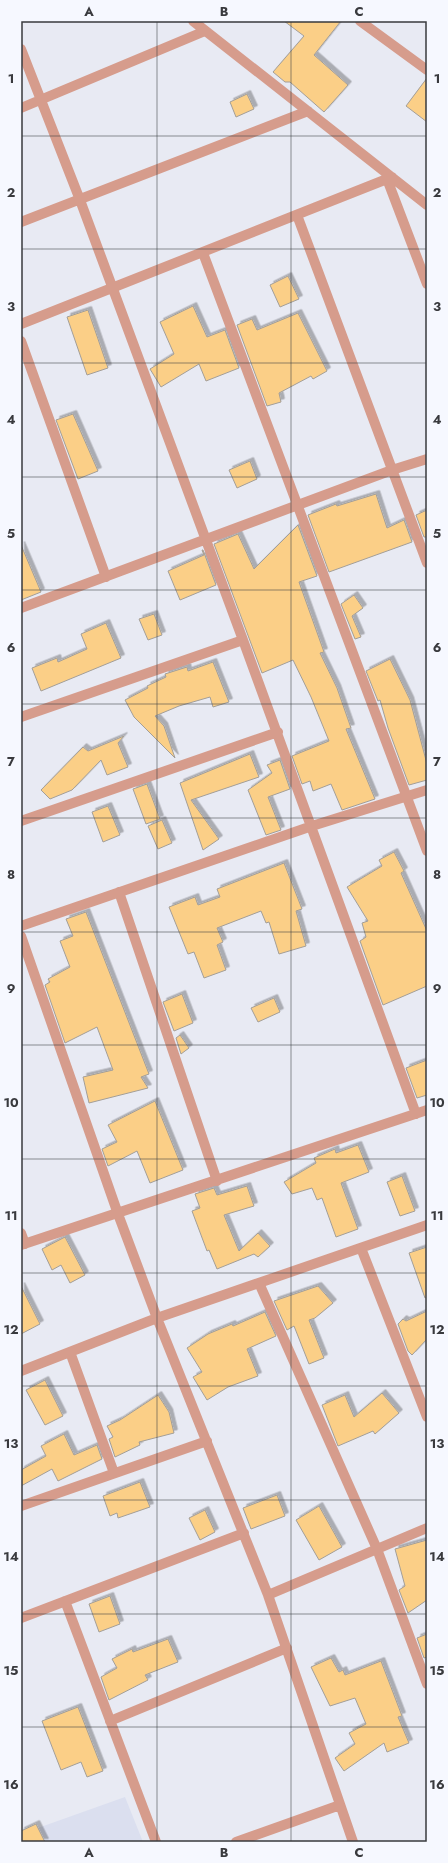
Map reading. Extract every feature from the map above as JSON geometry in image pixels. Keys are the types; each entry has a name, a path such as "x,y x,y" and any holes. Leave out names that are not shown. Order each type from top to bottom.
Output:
{"street":[{"path":"193,21 308,111 390,178 427,205"},
{"path":"360,21 427,70"},
{"path":"21,108 41,101 205,31"},
{"path":"21,50 80,200 278,732 416,1114"},
{"path":"21,222 308,111"},
{"path":"21,324 113,289 390,178"},
{"path":"390,178 427,284"},
{"path":"297,215 427,563"},
{"path":"203,253 297,506 408,796 427,851"},
{"path":"21,341 106,577"},
{"path":"21,608 392,470 427,460"},
{"path":"21,717 243,640"},
{"path":"21,821 278,732"},
{"path":"21,926 312,826 427,790"},
{"path":"119,892 217,1181"},
{"path":"21,936 118,1214 157,1318 268,1595 353,1842"},
{"path":"21,1233 23,1244 118,1214 427,1110"},
{"path":"21,1371 157,1318 427,1225"},
{"path":"361,1248 427,1417"},
{"path":"259,1283 377,1549 427,1684"},
{"path":"70,1352 114,1473"},
{"path":"21,1506 207,1441"},
{"path":"268,1595 427,1528"},
{"path":"21,1618 244,1533"},
{"path":"65,1601 156,1842"},
{"path":"110,1721 287,1648"},
{"path":"236,1842 340,1805"}],"shaded area":[{"path":"125,1797 143,1842 21,1842 21,1834"}],"building":[{"path":"284,21 341,21 314,55 348,85 324,112 290,82 285,82 273,72 304,36"},
{"path":"427,78 427,122 406,106"},
{"path":"247,94 254,109 236,117 230,102"},
{"path":"288,276 299,299 280,307 270,285"},
{"path":"193,306 207,337 225,330 239,368 206,381 199,364 161,387 150,369 174,354 160,322"},
{"path":"88,310 108,368 87,375 67,317"},
{"path":"298,313 327,371 313,379 311,376 279,393 281,402 267,406 237,325 252,319 257,330"},
{"path":"73,414 98,471 78,479 56,420"},
{"path":"250,461 257,479 237,488 229,470"},
{"path":"376,494 387,528 404,520 412,542 329,572 308,515 336,504 337,506"},
{"path":"427,510 427,537 424,537 416,515"},
{"path":"298,525 317,576 299,582 324,652 320,653 337,688 351,728 346,729 375,799 342,810 331,784 313,791 310,781 302,784 292,756 329,741 311,697 293,660 262,673 214,544 238,534 254,569"},
{"path":"21,545 41,592 21,600"},
{"path":"203,550 216,585 180,600 168,571 204,555"},
{"path":"354,595 363,608 352,616 361,637 355,639 341,604"},
{"path":"154,614 162,635 148,640 139,619"},
{"path":"106,623 121,658 41,691 32,668 57,658 58,662 87,649 81,634"},
{"path":"390,659 410,700 427,764 427,780 409,785 388,728 380,700 378,701 366,671"},
{"path":"213,662 229,702 213,707 210,697 179,706 155,716 164,726 175,758 134,717 125,700 148,688 147,686 166,677 165,674 187,667 188,671"},
{"path":"124,736 118,743 128,767 107,775 101,760 72,790 50,799 41,790 83,747 88,751"},
{"path":"250,754 259,777 191,800 219,839 203,850 180,783"},
{"path":"280,760 290,789 268,797 281,830 266,835 248,790 272,773 267,765"},
{"path":"147,784 160,819 146,824 133,789"},
{"path":"108,806 120,835 103,842 92,812"},
{"path":"162,820 172,843 158,849 148,826"},
{"path":"394,852 404,871 401,873 427,931 427,986 383,1005 360,941 366,937 362,923 368,921 347,887 382,866 379,860"},
{"path":"284,863 302,909 296,911 306,946 279,954 269,922 266,923 261,911 217,928 223,942 217,945 226,970 204,978 194,952 188,954 169,907 195,897 198,905 220,897 217,889"},
{"path":"86,912 149,1074 141,1077 148,1088 89,1103 83,1077 113,1070 97,1027 65,1043 45,985 50,982 48,979 70,967 60,941 73,936 66,919"},
{"path":"182,994 193,1023 174,1031 163,1002"},
{"path":"274,998 280,1012 258,1022 251,1008"},
{"path":"180,1035 189,1048 181,1054 176,1038"},
{"path":"427,1060 427,1095 417,1098 406,1068"},
{"path":"155,1101 183,1170 150,1183 137,1151 108,1166 102,1149 117,1142 108,1125"},
{"path":"358,1145 369,1172 341,1183 358,1229 336,1237 322,1198 317,1200 312,1188 292,1194 284,1182 316,1163 314,1158 335,1149 336,1153"},
{"path":"402,1176 415,1211 400,1216 387,1182"},
{"path":"247,1186 254,1206 224,1215 239,1251 258,1233 270,1246 258,1257 254,1254 217,1269 209,1250 207,1251 192,1211 200,1208 195,1194 214,1188 217,1195"},
{"path":"65,1237 85,1275 70,1283 61,1265 52,1270 42,1249"},
{"path":"427,1247 427,1297 425,1298 409,1253"},
{"path":"21,1286 40,1324 21,1334"},
{"path":"318,1286 333,1303 315,1318 309,1320 324,1358 309,1364 294,1326 287,1330 274,1301"},
{"path":"427,1311 427,1339 412,1355 408,1351 398,1324 403,1319 406,1321"},
{"path":"265,1312 276,1336 247,1349 258,1376 228,1387 207,1400 193,1377 202,1372 187,1348 208,1334 232,1324 233,1326"},
{"path":"45,1380 63,1416 45,1425 26,1390"},
{"path":"382,1393 399,1413 375,1434 373,1431 338,1446 322,1405 345,1395 354,1417"},
{"path":"158,1395 169,1412 174,1433 139,1442 140,1445 115,1457 109,1439 113,1437 107,1426 120,1420"},
{"path":"64,1434 74,1455 97,1445 102,1459 58,1481 52,1469 21,1486 21,1470 46,1456 41,1446"},
{"path":"140,1482 150,1507 118,1518 117,1513 110,1516 103,1496"},
{"path":"277,1495 285,1516 251,1529 243,1508"},
{"path":"319,1506 342,1547 319,1560 296,1520"},
{"path":"205,1510 215,1532 200,1540 189,1518"},
{"path":"427,1540 427,1600 408,1613 399,1590 405,1586 395,1549"},
{"path":"110,1596 120,1624 99,1632 89,1604"},
{"path":"427,1634 427,1657 424,1658 417,1638"},
{"path":"168,1639 178,1662 145,1675 148,1680 109,1700 101,1677 117,1668 112,1659 132,1649 133,1652"},
{"path":"331,1658 339,1672 343,1670 345,1675 381,1661 402,1716 398,1717 409,1743 387,1752 384,1743 344,1771 335,1758 355,1744 349,1733 366,1724 355,1698 330,1706 311,1667"},
{"path":"78,1707 103,1771 87,1777 81,1762 61,1770 42,1721"},
{"path":"36,1824 45,1842 21,1842 21,1831"}]}
